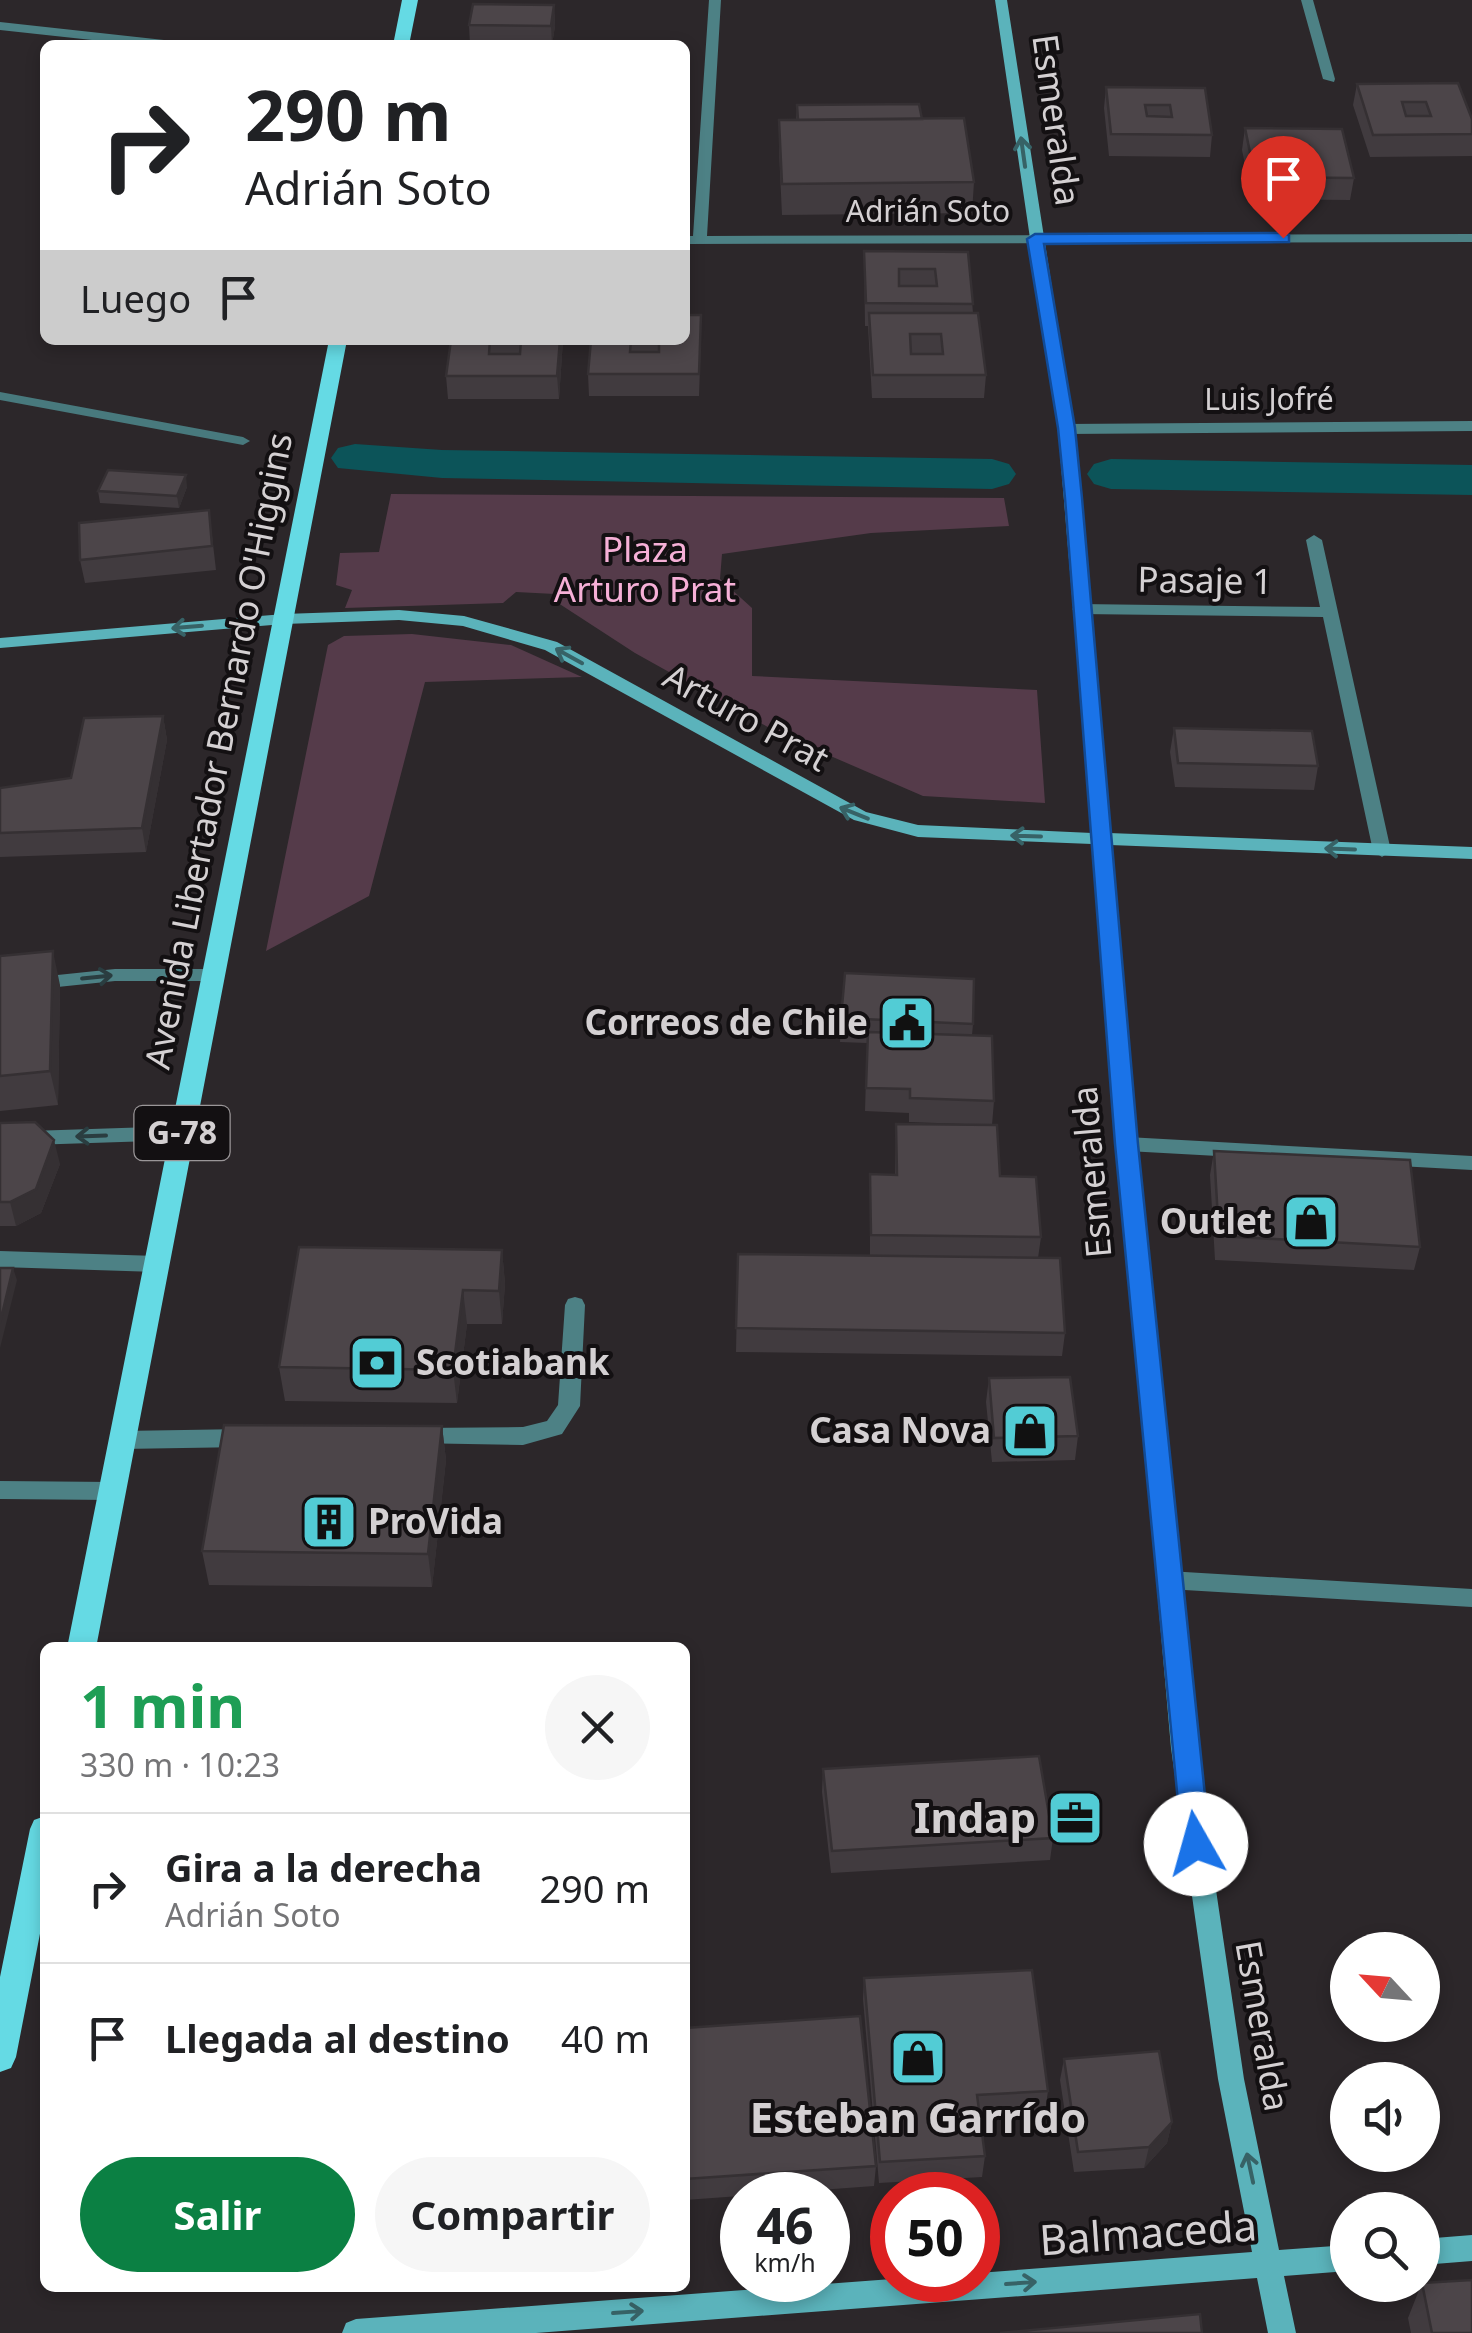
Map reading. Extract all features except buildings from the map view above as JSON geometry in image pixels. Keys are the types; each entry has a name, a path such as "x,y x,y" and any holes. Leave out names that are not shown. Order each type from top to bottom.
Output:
{"main road":[{"path":"402,40 410,0"},
{"name":"Esmeralda","path":"1001,0 1066,428 1127,1144 1204,1908 1231,2079 1282,2333"},
{"name":"Avenida Libertador Bernardo O'Higgins","path":"82,1642 337,345"},
{"name":"Arturo Prat","path":"0,642 284,619 399,616 496,628 552,646 860,816 918,830 1472,853"},
{"path":"0,2057 40,1854"},
{"path":"1440,2251 1472,2248"},
{"name":"Balmaceda","path":"356,2333 1330,2259"}],"street":[{"path":"693,240 715,0"},
{"path":"1307,0 1330,79"},
{"path":"0,26 127,40"},
{"name":"Adrián Soto","path":"693,240 1472,238"},
{"name":"Luis Jofré","path":"1066,428 1472,426"},
{"name":"Pasaje 1","path":"1314,540 1382,851"},
{"name":"Pasaje 1","path":"1080,609 1330,612"},
{"path":"0,987 116,975 214,975"},
{"path":"0,1139 182,1133"},
{"path":"1127,1144 1472,1163"},
{"path":"0,1259 157,1264"},
{"path":"390,1437 524,1436 554,1428 569,1406 575,1305"},
{"path":"122,1440 275,1438"},
{"path":"0,1490 112,1491"},
{"path":"1168,1580 1472,1598"}],"green space":[{"name":"Plaza Arturo Prat","path":"391,494 1004,498 1009,526 871,533 722,554 720,579 752,608 752,676 1037,690 1045,803 923,796 782,735 635,653 555,601 555,594 516,592 503,603 345,608 352,590 336,585 340,553 379,552"},
{"path":"412,634 511,645 582,677 425,682 369,896 266,951 328,645 344,636"}],"waterway":[{"path":"0,396 243,441"},
{"path":"355,458 442,464 992,474"},
{"path":"1111,474 1472,480"}],"place":[{"name":"Correos de Chile","path":"907,1023"},
{"name":"Outlet","path":"1311,1222"},
{"name":"Scotiabank","path":"377,1363"},
{"name":"Casa Nova","path":"1030,1431"},
{"name":"ProVida","path":"329,1522"},
{"name":"Indap","path":"1075,1818"},
{"name":"Esteban Garrído","path":"918,2058"}],"route":[{"path":"1196,1844 1183,1748 1127,1144 1080,609 1074,498 1035,239 1283,238"}]}
